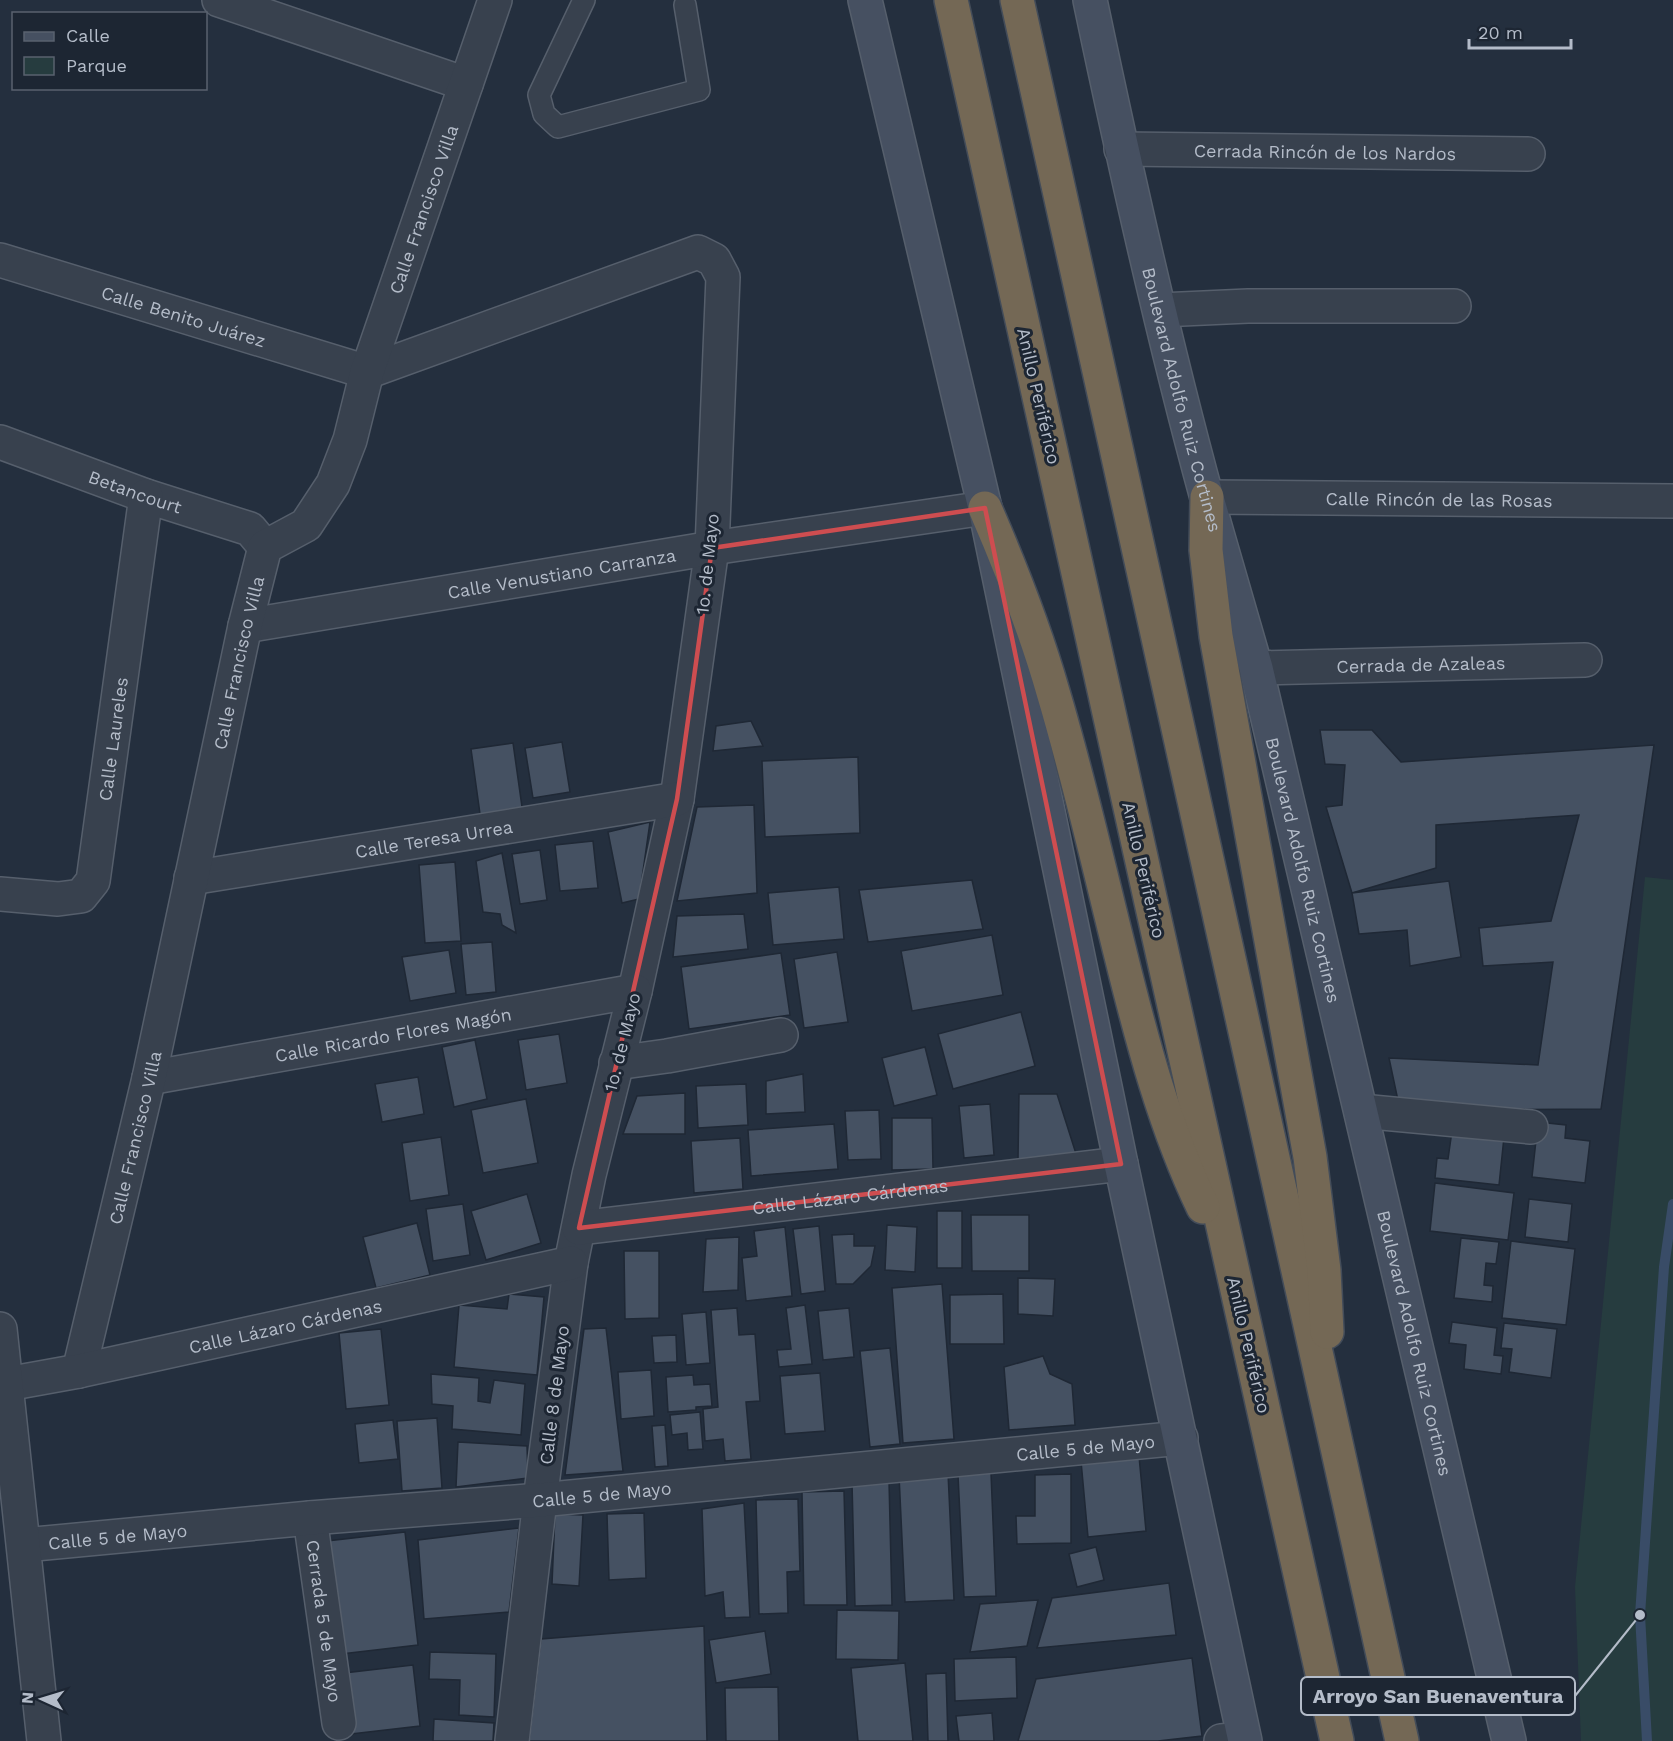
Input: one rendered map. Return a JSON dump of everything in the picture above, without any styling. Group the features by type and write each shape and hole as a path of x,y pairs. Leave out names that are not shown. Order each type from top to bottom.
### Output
{"highway":[{"name":"Anillo Periférico","path":"951,0 1337,1741"},
{"path":"1017,0 1402,1741"},
{"path":"1207,497 1206,550 1216,636 1310,1157 1318,1214 1328,1338 1328,1406"},
{"path":"985,508 1011,568 1053,691 1150,1066 1171,1129 1200,1201 1233,1270"}],"main road":[{"path":"865,0 985,508 1121,1164 1181,1438 1237,1740"},
{"name":"Boulevard Adolfo Ruiz Cortines","path":"1089,0 1121,148 1160,310 1207,497 1256,668 1509,1741"}],"street":[{"path":"219,0 466,84"},
{"name":"Calle Francisco Villa","path":"79,1371 149,1078 245,626 265,547 306,525 333,484 350,440 367,372 495,0"},
{"name":"Cerrada Rincón de los Nardos","path":"1121,148 1528,154"},
{"name":"1o. de Mayo","path":"367,372 698,252 714,260 723,277 712,548 677,799 635,991 589,1175 579,1228"},
{"name":"Calle Benito Juárez","path":"0,260 367,372"},
{"path":"1160,310 1248,306 1454,306"},
{"name":"Betancourt","path":"0,442 146,496 250,529 265,547"},
{"name":"Calle Laureles","path":"0,894 58,899 81,896 93,881 146,496"},
{"name":"Calle Rincón de las Rosas","path":"1207,497 1673,501"},
{"name":"Calle Venustiano Carranza","path":"245,626 712,548 985,508"},
{"name":"Cerrada de Azaleas","path":"1256,668 1585,660"},
{"name":"Calle Teresa Urrea","path":"191,878 677,799"},
{"name":"Calle Ricardo Flores Magón","path":"149,1078 635,991"},
{"path":"616,1063 782,1035"},
{"path":"1361,1111 1531,1127"},
{"name":"Calle Lázaro Cárdenas","path":"579,1228 1121,1164"},
{"name":"Calle 8 de Mayo","path":"512,1741 540,1500 571,1263 579,1228"},
{"name":"Calle Lázaro Cárdenas","path":"3,1382 79,1371 571,1263"},
{"path":"0,1329 3,1382 24,1545 44,1741"},
{"name":"Calle 5 de Mayo","path":"24,1545 310,1518 540,1500 1181,1438"},
{"name":"Cerrada 5 de Mayo","path":"310,1518 339,1723"}],"lane":[{"path":"584,0 539,95 544,114 558,127 699,90 689,2"}],"highlighted area":[{"path":"985,508 1121,1164 579,1228 677,799 712,548"}],"green space":[{"path":"1645,877 1673,880 1673,1741 1581,1741 1575,1587"}],"building":[{"path":"751,721 763,746 713,751 716,726"},
{"path":"1320,730 1372,730 1401,762 1654,745 1601,1109 1400,1110 1389,1058 1538,1065 1553,962 1483,966 1479,928 1551,921 1579,815 1436,825 1436,868 1352,893 1326,807 1342,805 1345,765 1325,764"},
{"path":"562,742 570,792 533,798 525,748"},
{"path":"513,743 523,814 481,821 471,749"},
{"path":"858,757 860,833 765,837 762,761"},
{"path":"754,805 757,893 677,901 697,807"},
{"path":"650,822 639,899 622,903 608,832"},
{"path":"593,841 598,888 560,891 555,845"},
{"path":"540,850 547,900 520,904 512,854"},
{"path":"502,853 516,933 502,925 500,914 483,912 476,861"},
{"path":"455,862 461,941 425,943 419,865"},
{"path":"972,880 983,929 868,942 859,890"},
{"path":"1449,881 1461,957 1410,966 1407,930 1359,934 1352,893"},
{"path":"839,887 844,939 773,945 768,893"},
{"path":"744,914 748,949 673,957 677,916"},
{"path":"992,935 1003,995 912,1011 901,951"},
{"path":"492,942 496,992 466,995 461,944"},
{"path":"449,950 456,993 410,1001 402,957"},
{"path":"837,952 848,1022 804,1028 794,959"},
{"path":"781,953 790,1015 689,1029 681,967"},
{"path":"1021,1012 1035,1066 953,1089 938,1034"},
{"path":"559,1034 567,1083 526,1090 518,1040"},
{"path":"475,1040 487,1099 454,1107 442,1047"},
{"path":"925,1047 937,1095 894,1106 882,1058"},
{"path":"803,1074 805,1112 766,1114 766,1081"},
{"path":"418,1077 424,1114 382,1122 375,1084"},
{"path":"746,1084 748,1125 698,1128 696,1086"},
{"path":"685,1093 685,1134 623,1134 637,1096"},
{"path":"1019,1094 1057,1094 1078,1160 1018,1160"},
{"path":"526,1099 538,1163 483,1173 471,1110"},
{"path":"990,1104 994,1155 964,1158 959,1106"},
{"path":"879,1110 881,1159 848,1160 845,1111"},
{"path":"892,1118 932,1118 933,1169 892,1170"},
{"path":"1538,1122 1566,1125 1565,1138 1590,1141 1585,1183 1532,1177"},
{"path":"834,1124 838,1169 751,1176 748,1130"},
{"path":"1452,1131 1504,1137 1499,1185 1435,1178 1437,1158 1448,1159"},
{"path":"441,1137 449,1195 410,1201 402,1143"},
{"path":"740,1138 743,1189 694,1193 691,1141"},
{"path":"1435,1183 1514,1193 1508,1240 1430,1231"},
{"path":"527,1194 541,1243 486,1260 471,1211"},
{"path":"1529,1199 1572,1204 1568,1242 1525,1237"},
{"path":"463,1204 470,1255 433,1261 426,1209"},
{"path":"937,1211 962,1211 962,1268 937,1268"},
{"path":"971,1215 1029,1215 1029,1271 972,1271"},
{"path":"417,1223 430,1275 376,1288 363,1237"},
{"path":"887,1225 917,1227 915,1272 885,1270"},
{"path":"819,1226 825,1291 801,1294 793,1229"},
{"path":"785,1227 792,1296 746,1301 742,1258 757,1256 754,1231"},
{"path":"854,1234 854,1246 875,1246 871,1266 853,1284 836,1284 832,1235"},
{"path":"739,1237 738,1290 703,1292 706,1239"},
{"path":"1461,1238 1499,1242 1496,1264 1486,1263 1484,1285 1493,1286 1492,1302 1454,1298"},
{"path":"1511,1241 1575,1249 1566,1325 1502,1318"},
{"path":"624,1251 659,1251 659,1318 625,1319"},
{"path":"1018,1278 1055,1279 1053,1316 1018,1314"},
{"path":"942,1284 954,1439 903,1443 892,1288"},
{"path":"509,1294 544,1297 537,1375 454,1367 459,1305 507,1309"},
{"path":"1003,1294 1004,1344 950,1344 950,1295"},
{"path":"805,1305 812,1364 779,1367 777,1350 791,1349 786,1308"},
{"path":"737,1308 739,1335 755,1334 760,1401 746,1402 751,1459 725,1461 723,1439 705,1441 703,1409 718,1407 711,1310"},
{"path":"849,1308 854,1357 823,1360 818,1311"},
{"path":"706,1312 710,1363 686,1365 682,1314"},
{"path":"1452,1322 1497,1328 1494,1355 1503,1356 1501,1374 1464,1369 1466,1345 1449,1343"},
{"path":"1504,1323 1557,1329 1551,1378 1509,1372 1512,1349 1501,1348"},
{"path":"606,1328 623,1471 565,1475 584,1329"},
{"path":"381,1329 389,1405 346,1409 339,1333"},
{"path":"676,1335 677,1362 654,1363 652,1336"},
{"path":"890,1348 900,1444 870,1447 860,1351"},
{"path":"1043,1356 1050,1374 1072,1384 1075,1425 1009,1430 1004,1367"},
{"path":"651,1370 654,1416 621,1419 618,1372"},
{"path":"820,1373 825,1431 785,1434 780,1376"},
{"path":"431,1374 479,1378 478,1401 490,1403 494,1380 525,1384 521,1435 452,1429 453,1406 432,1404"},
{"path":"693,1375 694,1385 710,1384 712,1406 696,1407 696,1410 668,1412 666,1377"},
{"path":"700,1412 703,1449 688,1450 687,1433 672,1435 670,1415"},
{"path":"437,1418 442,1488 402,1491 397,1421"},
{"path":"393,1420 398,1459 359,1463 355,1424"},
{"path":"665,1425 668,1466 655,1467 652,1426"},
{"path":"458,1442 527,1446 528,1478 456,1487"},
{"path":"1139,1456 1146,1531 1088,1537 1081,1461"},
{"path":"948,1473 954,1600 905,1602 899,1475"},
{"path":"991,1473 996,1596 964,1597 958,1475"},
{"path":"1071,1474 1071,1543 1017,1544 1016,1516 1035,1516 1035,1475"},
{"path":"889,1481 892,1605 855,1606 852,1482"},
{"path":"844,1491 847,1605 804,1605 802,1492"},
{"path":"798,1499 800,1571 787,1572 788,1613 759,1614 756,1500"},
{"path":"744,1503 750,1617 725,1618 723,1592 705,1596 702,1509"},
{"path":"644,1513 646,1578 609,1580 607,1514"},
{"path":"555,1514 583,1515 579,1586 552,1584"},
{"path":"519,1528 509,1612 424,1619 418,1540"},
{"path":"405,1532 418,1645 341,1654 327,1541"},
{"path":"1096,1547 1104,1580 1077,1587 1069,1554"},
{"path":"1169,1583 1176,1635 1037,1648 1052,1598"},
{"path":"1038,1600 1027,1646 970,1652 980,1604"},
{"path":"837,1610 899,1611 898,1660 836,1659"},
{"path":"704,1626 707,1741 529,1741 541,1639"},
{"path":"765,1631 771,1674 716,1683 709,1640"},
{"path":"430,1652 496,1654 494,1717 459,1715 460,1680 429,1679"},
{"path":"1016,1657 1017,1698 955,1701 954,1659"},
{"path":"1192,1658 1202,1736 1158,1741 1018,1741 1036,1679"},
{"path":"905,1663 913,1741 858,1741 851,1668"},
{"path":"413,1665 420,1726 351,1734 344,1673"},
{"path":"946,1673 948,1741 928,1741 926,1674"},
{"path":"778,1687 779,1741 726,1741 725,1688"},
{"path":"992,1713 994,1741 959,1741 956,1716"},
{"path":"434,1719 494,1723 493,1741 433,1741"}],"waterway":[{"path":"1647,1741 1640,1615 1664,1267 1673,1204"}],"place":[{"name":"Arroyo San Buenaventura","path":"1640,1615"}]}
